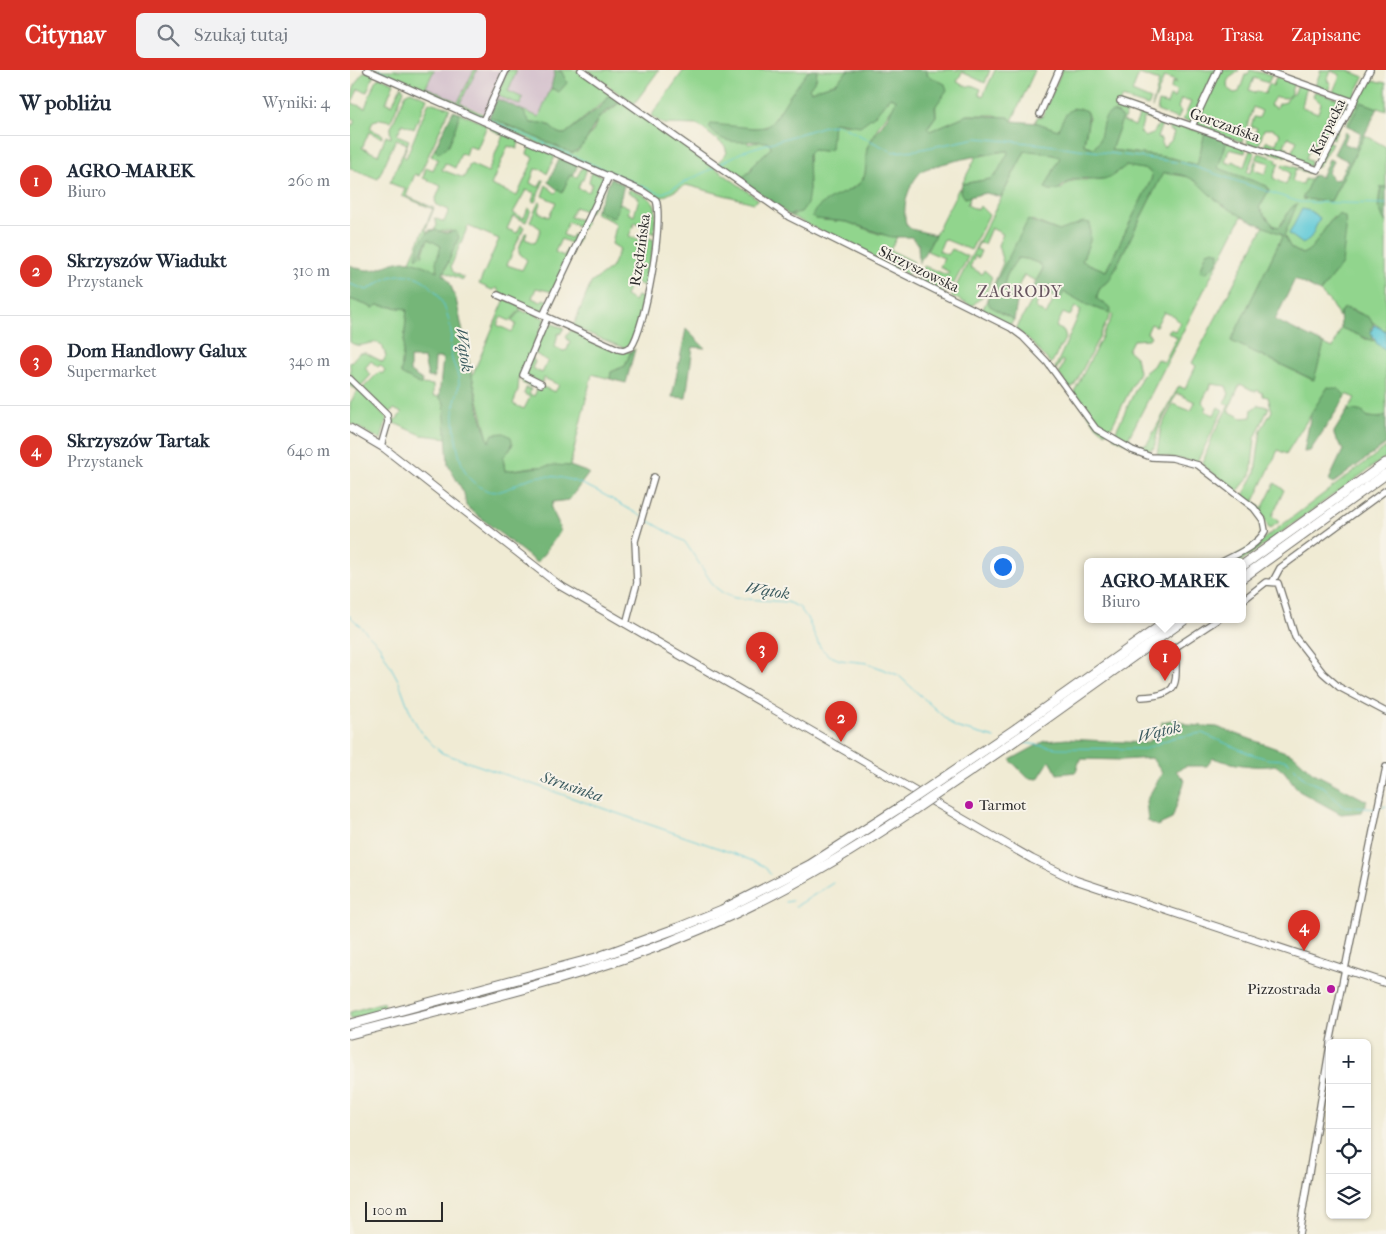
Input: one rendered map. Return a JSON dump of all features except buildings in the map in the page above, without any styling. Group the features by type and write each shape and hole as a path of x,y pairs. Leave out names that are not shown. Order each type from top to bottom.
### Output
{"main road":[{"path":"1246,563 1386,463"},
{"path":"1246,575 1386,474"},
{"path":"350,1024 596,958 722,910 810,865 899,808 1017,728 1164,623"},
{"path":"350,1034 544,982 634,955 676,939 769,898 870,839 909,813 1026,733 1180,623"}],"street":[{"name":"Rzędzińska","path":"367,70 609,176 644,192 656,200 658,206 658,227 647,296 633,345 627,349 618,349 498,295"},
{"path":"483,121 506,70"},
{"name":"Skrzyszowska","path":"581,70 801,224 1010,328 1024,337 1047,362 1096,429 1132,450 1152,457 1172,458 1198,465 1254,508 1263,520 1266,531 1257,542 1229,558"},
{"path":"1040,114 1059,70"},
{"path":"1192,126 1218,70"},
{"path":"1264,70 1354,102"},
{"name":"Karpacka","path":"1320,169 1370,70"},
{"name":"Gorczańska","path":"1120,101 1312,170 1320,169"},
{"path":"541,384 522,375 545,317 609,176"},
{"path":"350,379 387,415 388,422 381,446"},
{"path":"350,428 381,446 547,577 1048,868 1076,880 1386,983"},
{"path":"626,624 637,583 634,555 638,526 654,477"},
{"path":"1246,598 1263,584 1273,581 1280,568 1386,490"},
{"path":"1273,581 1280,586 1295,637 1323,673 1339,687 1386,712"},
{"path":"1142,697 1163,696 1172,689 1175,682 1176,647 1211,623"},
{"path":"1331,1039 1386,768"},
{"path":"1299,1234 1326,1069"}],"shaded area":[{"path":"434,70 579,70 558,147 426,87"}],"green space":[{"path":"371,70 434,70 426,87 458,102 474,70 477,70 460,103 484,115 481,117"},
{"path":"508,70 517,70 508,91 523,98 520,105 501,97 498,92"},
{"path":"555,70 562,72 567,83 559,92 551,88"},
{"path":"559,70 579,70 613,94 565,134 556,132 549,125 531,123 522,110 539,117 551,88 553,90 562,72"},
{"path":"586,70 659,70 634,104"},
{"path":"684,70 809,70 771,124 762,128 745,128 748,144 764,141 770,143 771,148 754,164 742,182 717,163 727,153 725,146 698,125 663,124 651,116"},
{"path":"809,70 817,70 816,79 809,88 811,91 836,83 848,70 927,70 927,75 945,84 947,90 935,107 936,116 927,128 930,131 967,115 1009,117 1012,121 1038,123 1058,130 1068,112 1080,109 1086,111 1088,123 1084,145 1094,148 1098,144 1105,118 1113,112 1119,114 1122,119 1111,150 1172,158 1197,165 1205,133 1227,141 1218,168 1267,186 1269,190 1259,208 1274,226 1279,227 1291,208 1297,204 1284,236 1291,248 1302,254 1308,251 1334,218 1340,214 1345,217 1346,230 1342,264 1320,292 1295,279 1275,320 1324,344 1314,380 1231,341 1282,237 1281,234 1229,209 1197,182 1184,176 1163,173 1109,281 1099,291 1097,299 1111,308 1110,313 1089,306 1064,292 1060,299 1033,287 1043,269 1040,264 1027,259 1018,258 1005,281 1007,292 1017,302 1014,320 990,306 987,299 1028,220 1059,231 1083,222 1090,223 1090,241 1082,261 1106,271 1151,180 1152,175 1148,170 1126,166 1106,178 1075,179 1057,189 1050,190 1045,188 1060,157 1042,152 1025,151 1001,197 986,193 964,198 960,192 962,184 990,179 996,175 1009,151 964,159 922,171 913,182 907,196 905,210 906,224 911,229 935,235 919,263 918,243 911,237 891,237 847,222 816,219 812,216 821,205 854,187 863,179 866,170 868,146 891,111 896,99 890,97 874,116 860,126 833,123 831,149 825,151 812,150 808,154 809,190 807,204 801,212 789,215 740,179 751,171 754,164 771,148 770,143 738,142 722,139 709,127 711,124 754,128 767,127 776,118"},
{"path":"817,70 848,70 836,83 811,91 809,88 816,79"},
{"path":"927,70 990,70 985,83 962,72 957,82 968,87 971,85 981,89 979,94 983,96 995,70 1035,70 1012,121 995,115 967,115 930,131 927,129 936,116 935,80 927,75"},
{"path":"1062,70 1151,70 1157,73 1159,70 1216,70 1191,121 1183,120 1191,102 1181,99 1178,108 1181,111 1178,119 1157,111 1159,102 1167,104 1170,96 1174,98 1177,91 1171,89 1172,82 1176,83 1176,81 1164,77 1152,108 1159,81 1139,74 1132,92 1151,100 1148,106 1122,98 1119,103 1130,107 1123,121 1135,126 1139,116 1132,113 1134,108 1154,116 1152,120 1144,118 1140,132 1145,137 1153,134 1161,120 1163,121 1157,138 1161,139 1162,146 1164,147 1171,141 1174,132 1169,130 1170,123 1205,133 1197,165 1172,158 1111,150 1122,119 1094,148 1084,145 1089,117 1086,111 1073,108 1058,130 1035,123 1038,116 1042,117"},
{"path":"1219,70 1239,70 1227,82 1228,89 1234,93 1239,92 1245,75 1248,75 1250,70 1272,75 1268,83 1254,78 1249,90 1256,93 1257,91 1265,94 1269,84 1273,86 1276,77 1294,83 1290,95 1286,98 1275,97 1270,105 1276,108 1278,104 1286,102 1289,96 1295,92 1298,85 1306,88 1302,107 1318,113 1321,103 1313,96 1315,91 1344,101 1348,107 1346,113 1341,109 1331,106 1325,123 1335,125 1338,117 1343,119 1333,139 1318,133 1314,146 1323,149 1327,141 1332,143 1318,167 1313,167 1319,154 1309,150 1306,159 1311,161 1310,167 1289,157 1297,141 1288,137 1284,146 1288,148 1285,157 1263,150 1266,141 1276,144 1280,134 1273,129 1264,129 1258,148 1247,144 1249,135 1254,137 1257,128 1251,126 1254,117 1259,118 1262,111 1253,107 1242,142 1197,126 1196,122"},
{"path":"1321,70 1348,70 1364,77 1354,96 1348,97 1333,92 1340,75 1331,71 1327,81 1331,83 1328,91 1315,86"},
{"path":"366,71 374,74 367,92 358,89 352,103 365,108 375,81 380,77 394,83 386,103 392,105 401,86 404,90 391,121 380,119 373,121 370,129 383,135 382,138 369,132 362,148 378,155 386,136 391,138 390,130 406,93 411,91 427,98 414,129 402,124 397,135 409,140 403,156 406,158 429,102 450,108 419,176 415,174 406,196 434,208 425,231 435,229 437,225 434,218 444,222 449,210 437,205 435,201 441,186 423,178 426,167 433,170 438,159 431,156 435,148 436,151 449,145 460,113 485,124 486,128 477,149 468,146 465,155 461,153 455,168 445,163 442,170 464,178 470,164 488,172 503,135 490,129 492,127 520,139 517,149 508,146 491,185 517,196 534,158 527,154 530,145 527,144 531,143 555,157 547,174 543,170 535,169 530,183 539,187 542,180 544,180 535,202 532,201 535,193 526,190 513,213 524,218 528,208 531,210 526,222 513,216 507,229 517,233 521,225 524,227 507,265 522,270 527,260 519,253 519,248 525,233 527,233 525,239 535,243 541,229 530,221 539,202 541,203 538,212 549,217 556,202 542,196 546,185 555,193 558,190 562,192 570,175 577,177 583,166 587,168 578,188 589,192 592,184 589,182 591,172 603,176 604,185 590,213 575,207 570,217 586,221 583,229 568,222 563,235 571,238 573,234 579,237 575,245 561,239 555,252 564,256 567,249 572,251 553,292 536,288 532,298 541,302 543,299 549,301 545,309 537,311 500,294 497,288 492,290 479,284 499,239 468,226 451,266 453,272 464,278 463,280 444,272 459,237 452,231 428,231 422,256 428,239 441,246 437,271 410,261 433,209 402,196 405,189 390,183 407,144 396,139 378,179 350,168 350,124 353,125 355,120 350,118 351,99 358,80"},
{"path":"1368,79 1386,83 1386,111 1361,102 1348,126 1346,125"},
{"path":"613,94 620,101 600,116 581,147 572,153 489,117 497,99 522,110 531,123 546,124 558,133 565,134 601,106 609,95"},
{"path":"890,97 896,99 894,106 879,125 867,148 865,175 860,183 843,194 823,220 847,222 879,234 897,237 890,250 914,262 908,275 789,215 795,215 809,190 808,154 811,150 825,151 833,123 846,125 874,116"},
{"path":"619,98 758,200 754,203 686,185 659,199 488,121 489,117 558,147 577,152 593,131 598,119 617,105"},
{"path":"1361,102 1378,108 1331,201 1302,199 1313,175 1321,177 1329,159 1333,161 1328,172 1332,180 1339,179 1348,161 1334,154 1345,132 1348,134 1343,143 1355,148 1361,133 1348,126"},
{"path":"453,111 460,113 453,136 447,146 438,153 435,148"},
{"path":"1365,135 1386,147 1386,187 1381,187 1379,201 1380,210 1386,223 1386,331 1362,314 1352,310 1345,308 1340,312 1339,317 1330,302 1320,292 1342,264 1333,217 1310,251 1302,254 1291,248 1284,236 1294,205 1279,227 1274,226 1259,208 1269,190 1267,186 1218,168 1227,141 1246,148 1245,153 1229,149 1225,162 1232,164 1233,161 1244,167 1250,150 1255,152 1247,172 1250,173 1255,161 1257,161 1254,170 1265,174 1270,163 1256,159 1259,153 1277,159 1276,162 1279,163 1273,178 1286,185 1290,173 1282,167 1283,164 1308,171 1308,173 1296,169 1292,181 1302,185 1305,179 1309,180 1313,175 1303,199 1331,201"},
{"path":"1009,151 1009,154 996,175 990,179 962,184 976,157"},
{"path":"1025,151 1042,152 1061,157 1045,188 1062,189 1067,184 1076,180 1102,179 1126,165 1148,170 1152,175 1106,271 1081,261 1090,241 1070,228 1059,231 1032,220 988,297 1003,263 998,245 1003,234 991,228 984,244 979,243 976,249 981,251 978,258 975,256 970,267 982,274 984,270 992,277 986,293 972,306 951,296"},
{"path":"561,156 578,164 573,176 570,175 562,193 548,182"},
{"path":"1163,173 1191,177 1221,204 1242,216 1129,437 1134,443 1139,445 1147,444 1179,386 1185,389 1196,366 1192,363 1264,226 1281,234 1282,237 1231,341 1313,380 1324,344 1333,348 1341,328 1359,334 1365,339 1374,340 1386,350 1386,415 1376,418 1347,411 1355,398 1347,394 1345,398 1344,394 1328,387 1286,454 1278,450 1254,501 1262,509 1275,483 1284,490 1272,516 1279,522 1269,529 1264,518 1243,496 1255,473 1261,430 1272,411 1268,397 1263,396 1263,393 1257,390 1256,392 1240,384 1228,411 1242,418 1251,417 1252,409 1259,405 1269,407 1255,438 1251,475 1237,492 1202,465 1213,435 1229,405 1224,402 1229,394 1226,386 1211,384 1202,402 1207,407 1205,411 1214,415 1218,407 1223,410 1197,462 1157,455 1161,427 1173,404 1191,411 1195,402 1177,393 1159,426 1154,448 1145,452 1113,437 1143,374 1153,366 1157,359 1164,362 1177,337 1168,332 1170,329 1175,331 1180,322 1175,319 1176,317 1164,312 1156,326 1151,324 1147,333 1151,336 1149,339 1133,340 1128,350 1136,357 1139,372 1112,426 1105,433 1095,424 1073,394 1113,315 1111,314 1074,386 1069,388 1059,374 1064,362 1062,360 1056,370 1055,368 1081,310 1075,307 1070,316 1063,313 1056,327 1064,331 1066,337 1051,364 1016,329 1034,297 1040,298 1035,307 1046,315 1055,297 1060,299 1064,291 1089,306 1111,308 1096,299 1098,293 1102,286 1109,281"},
{"path":"611,178 624,185 617,212 613,218 596,210"},
{"path":"1381,187 1386,187 1386,223 1378,207"},
{"path":"959,188 964,198 971,196 967,205 978,210 980,206 989,215 971,250 944,239 939,251 948,255 952,249 968,257 950,291 946,293 917,279 924,266 947,275 949,272 940,267 944,258 927,251"},
{"path":"629,189 651,200 656,209 656,215 654,234 635,222 629,236 640,240 645,236 654,240 647,287 632,281 625,296 634,301 637,296 643,298 640,308 642,311 631,344 624,348 573,327 591,283 611,268 620,249 612,244 616,226 614,222 595,213 596,210 613,218 620,203 630,208 628,213 634,216 639,198 628,192"},
{"path":"435,230 446,233 456,231 459,237 443,274 449,281 456,299 480,414 489,442 493,434 504,433 511,437 511,448 503,457 505,471 555,465 570,466 589,473 569,500 553,502 551,508 558,522 560,532 537,563 466,506 464,493 448,465 444,403 439,397 443,358 435,358 434,378 428,377 424,358 410,358 410,372 422,380 421,385 401,374 407,309 377,305 374,308 350,299 350,265 372,270 407,261 416,262 437,271 436,262 441,246 428,239 418,258 416,257 424,237"},
{"path":"1214,250 1219,252 1215,264 1205,273 1200,271 1207,252"},
{"path":"1017,258 1027,259 1040,264 1043,268 1036,281 1024,275 1012,299 1007,295 1004,284"},
{"path":"350,299 374,308 377,305 407,309 401,374 421,384 433,385 433,396 439,397 444,403 448,438 422,435 389,421 392,418 396,420 402,413 394,409 389,414 363,388 379,372 382,374 385,370 380,365 378,367 371,361 365,368 371,375 360,387 355,381 351,373 350,363 359,353 366,353 383,362 386,356 382,345 378,343 357,345 350,342"},
{"path":"505,299 520,306 520,310 510,321 501,317 497,325 512,332 516,324 511,321 521,310 527,313 528,310 545,319 519,377 518,391 513,404 524,409 530,397 524,394 526,388 531,389 529,394 534,396 539,386 534,383 555,392 559,385 544,378 542,383 524,375 532,357 535,362 532,368 542,373 548,361 534,353 547,322 564,328 560,334 558,333 555,347 563,351 567,350 570,342 566,337 571,330 623,352 631,351 625,366 611,372 610,379 592,374 570,466 532,467 505,471 503,457 510,450 513,443 489,443 472,376"},
{"path":"987,299 1001,313 1014,320 1010,325 982,311"},
{"path":"1345,308 1369,317 1374,325 1371,327 1373,341 1341,328 1340,312"},
{"path":"686,329 705,348 693,347 686,398 672,397"},
{"path":"635,349 626,383 610,379 611,372 625,366 631,351"},
{"path":"523,379 533,383 531,387 522,383"},
{"path":"350,380 387,418 381,440 350,423 350,403 358,390 350,386"},
{"path":"1328,387 1339,389 1345,398 1310,451 1304,452 1311,413"},
{"path":"1347,411 1363,412 1368,417 1381,418 1386,415 1386,444 1332,484 1329,480 1343,450 1334,432"},
{"path":"1386,447 1386,457 1246,558 1233,558 1262,540"},
{"path":"1176,719 1188,725 1217,727 1294,755 1312,772 1367,801 1362,812 1341,814 1299,791 1284,771 1275,765 1244,765 1213,758 1207,766 1186,766 1176,771 1185,780 1172,819 1157,826 1148,821 1146,801 1162,773 1152,758 1122,760 1080,759 1076,772 1057,774 1050,760 1038,779 1028,778 1010,760 1045,741 1067,739 1145,743 1160,735 1162,722"},
{"path":"383,1002 385,1010 350,1019 350,1012"}],"water":[{"path":"1302,209 1310,211 1320,218 1311,237 1303,244 1289,234"},
{"path":"1374,325 1386,331 1386,350 1377,344 1371,332"}],"waterway":[{"path":"379,70 480,116"},
{"path":"488,119 661,194 715,167"},
{"path":"718,165 744,151 825,126 839,125 893,152 917,150 977,138 1040,144 1183,163 1299,202 1386,204"},
{"name":"Wątok","path":"350,284 367,290 390,277 414,276 432,288 439,298 449,320 451,334 450,351 459,379 454,409 457,447 467,475 482,489 492,492 500,491 533,477 557,477 582,484 641,516"},
{"name":"Wątok","path":"644,518 685,542 714,586 724,594 735,598 787,602 799,607 807,618 820,647 828,655 840,660 867,663 898,675 955,727 995,738"},
{"name":"Strusinka","path":"350,616 379,645 398,680"},
{"name":"Strusinka","path":"399,682 414,721 425,737 442,753 741,856 764,866 770,874"},
{"name":"Wątok","path":"1019,742 1057,748 1145,749 1172,738 1202,733 1248,753 1268,759 1286,760 1307,781 1324,787 1342,806 1376,809"},
{"name":"Wątok","path":"1380,808 1386,806"},
{"name":"Strusinka","path":"795,907 833,883"},
{"name":"Strusinka","path":"786,902 792,901"}],"place":[{"name":"Dom Handlowy Galux","path":"762,673"},
{"name":"AGRO-MAREK","path":"1165,681"},
{"name":"Skrzyszów Wiadukt","path":"841,742"},
{"name":"Tarmot","path":"969,805"},
{"name":"Skrzyszów Tartak","path":"1304,951"},
{"name":"Pizzostrada","path":"1331,989"}],"district":[{"name":"ZAGRODY","path":"1020,291"}]}
